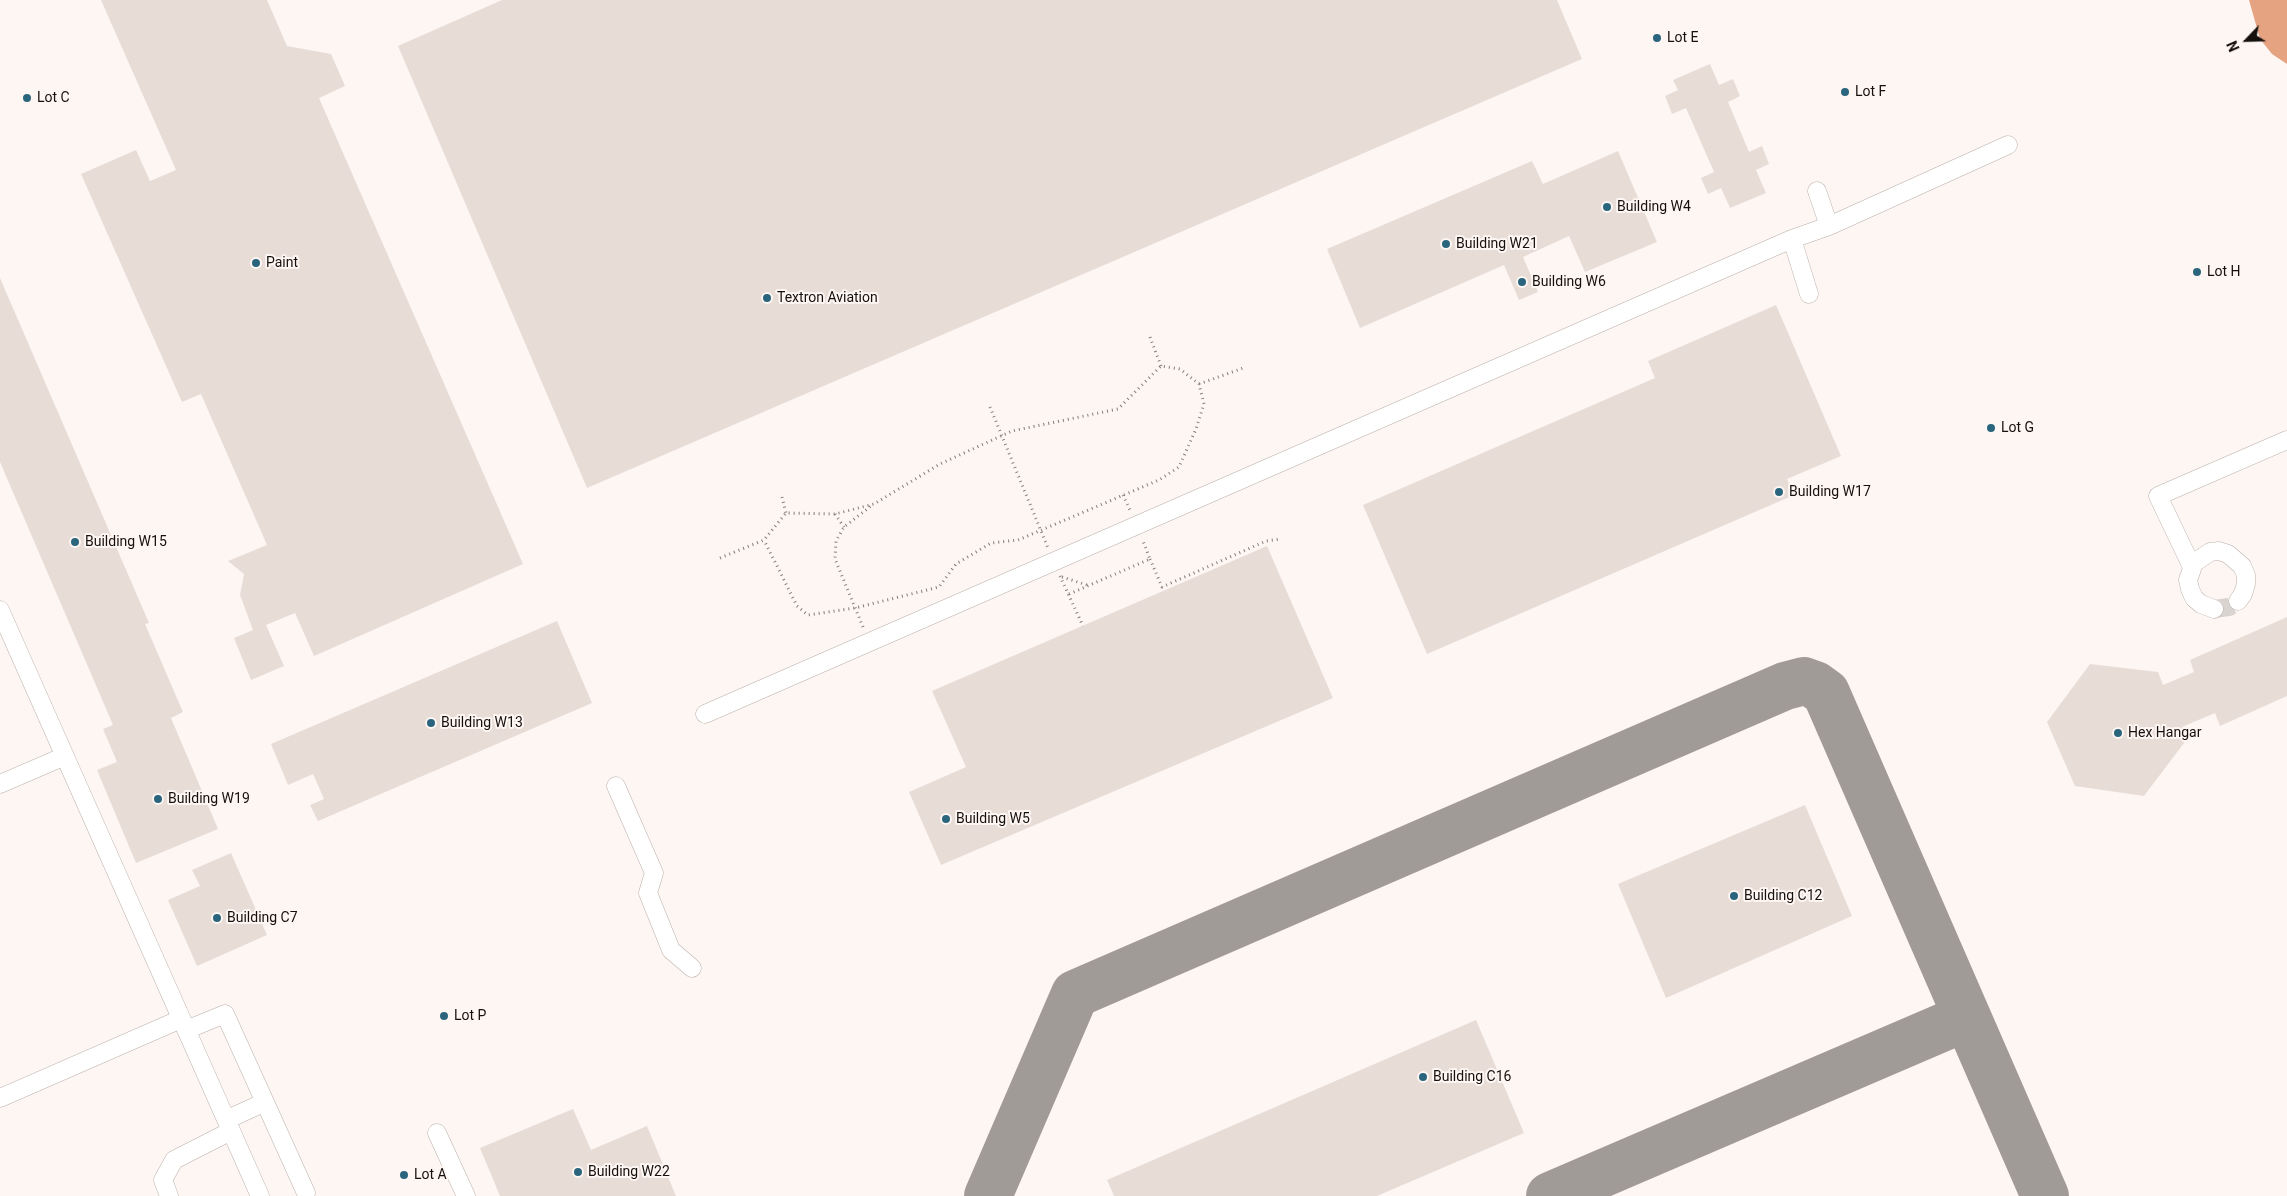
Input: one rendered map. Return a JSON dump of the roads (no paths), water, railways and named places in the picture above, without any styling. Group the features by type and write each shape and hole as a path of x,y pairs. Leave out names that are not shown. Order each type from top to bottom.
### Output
{"lane":[{"path":"705,714 1057,569 1137,525 1792,239 1830,226 2008,145"},
{"path":"1818,191 1830,226"},
{"path":"1792,239 1809,294"},
{"path":"2192,567 2158,496 2287,440"},
{"path":"2214,609 2201,604 2194,598 2188,580 2192,567 2201,556 2210,552 2219,551 2236,558 2246,575 2246,584 2238,601"},
{"path":"0,610 260,1196"},
{"path":"0,784 65,756"},
{"path":"616,786 654,873 648,893 671,950 692,968"},
{"path":"0,1098 184,1025 225,1014 306,1193"},
{"path":"168,1196 163,1180 174,1160 265,1102"},
{"path":"438,1133 466,1196"}],"tunnel":[{"path":"2214,609 2229,607 2238,601"}],"place":[{"name":"Lot E","path":"1657,38"},
{"name":"Lot F","path":"1845,92"},
{"name":"Lot C","path":"27,98"},
{"name":"Building W4","path":"1607,207"},
{"name":"Building W21","path":"1446,244"},
{"name":"Paint","path":"256,263"},
{"name":"Lot H","path":"2197,272"},
{"name":"Building W6","path":"1522,282"},
{"name":"Textron Aviation","path":"767,298"},
{"name":"Lot G","path":"1991,428"},
{"name":"Building W17","path":"1779,492"},
{"name":"Building W15","path":"75,542"},
{"name":"Building W13","path":"431,723"},
{"name":"Hex Hangar","path":"2118,733"},
{"name":"Building W19","path":"158,799"},
{"name":"Building W5","path":"946,819"},
{"name":"Building C12","path":"1734,896"},
{"name":"Building C7","path":"217,918"},
{"name":"Lot P","path":"444,1016"},
{"name":"Building C16","path":"1423,1077"},
{"name":"Building W22","path":"578,1172"},
{"name":"Lot A","path":"404,1175"}]}
